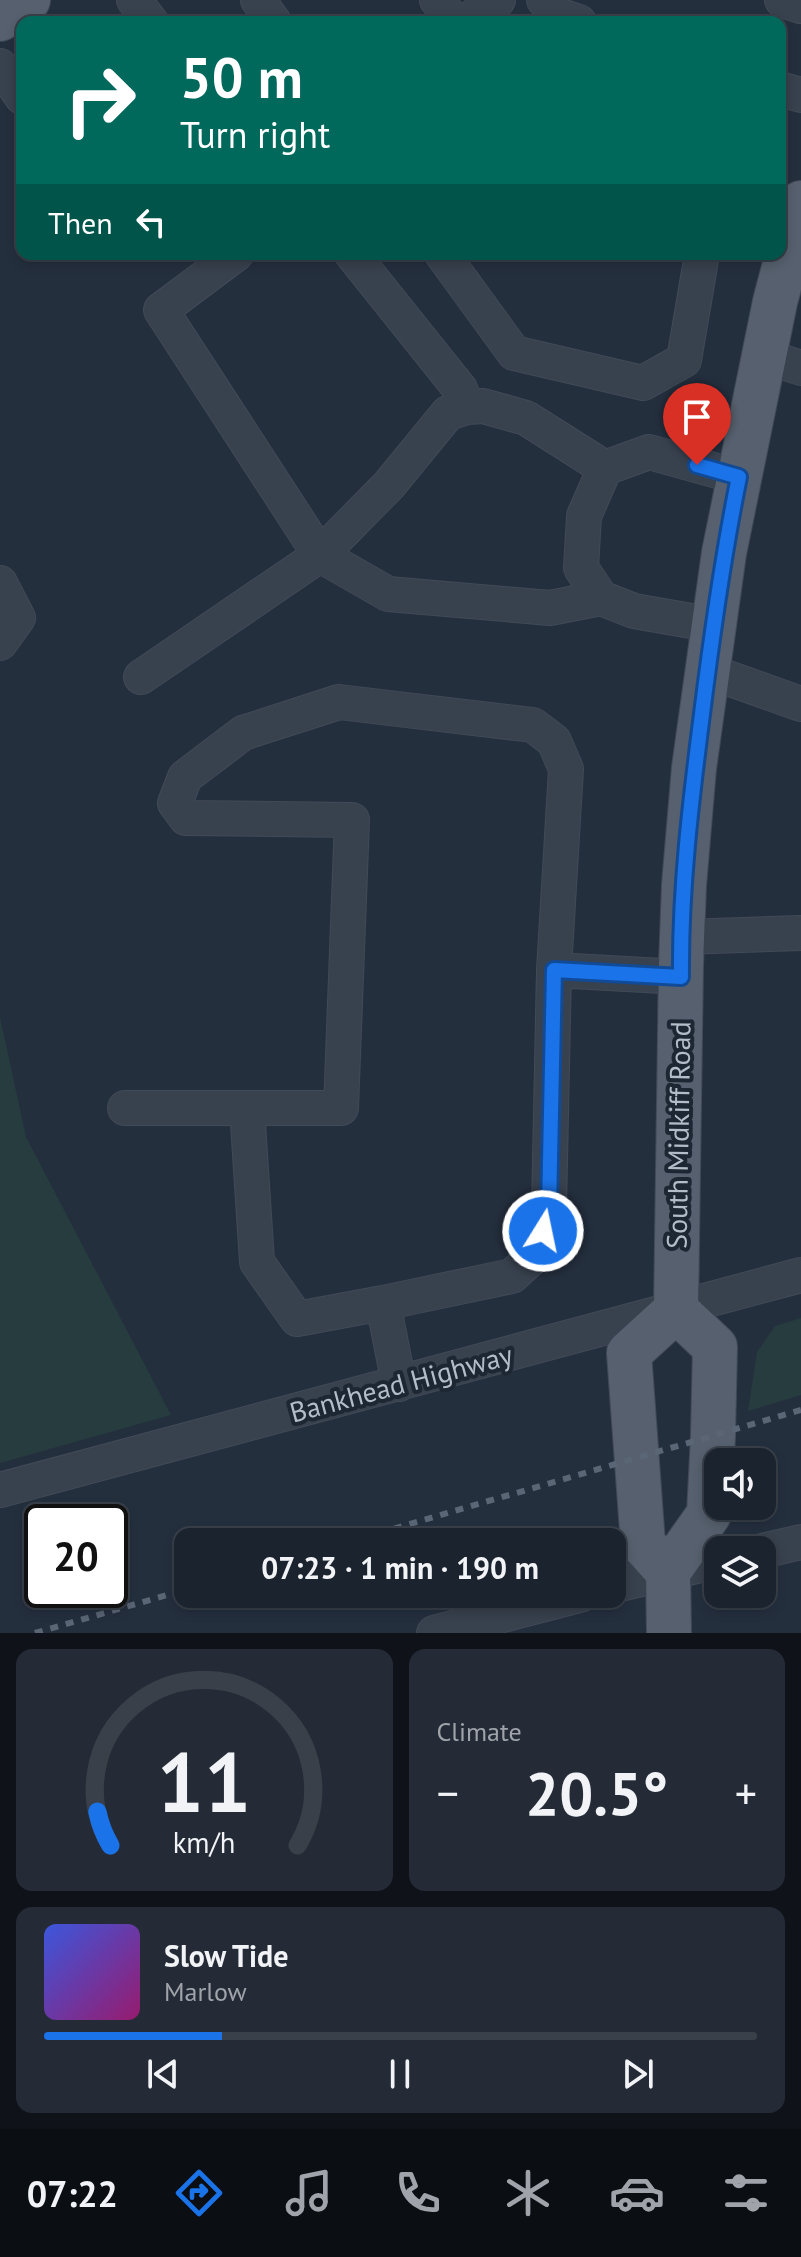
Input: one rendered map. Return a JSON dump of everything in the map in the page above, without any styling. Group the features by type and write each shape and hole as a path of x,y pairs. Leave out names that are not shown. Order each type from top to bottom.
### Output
{"main road":[{"path":"0,19 28,0"},
{"name":"South Midkiff Road","path":"786,245 801,203"},
{"name":"South Midkiff Road","path":"676,1310 684,885 694,768 724,553 739,477 782,362 783,260"},
{"path":"668,1572 643,1544 629,1353 676,1310 715,1347 709,1514 668,1572 669,1633"}],"street":[{"path":"134,0 146,16"},
{"path":"437,0 449,16"},
{"path":"474,16 498,0"},
{"path":"544,0 561,16"},
{"path":"782,0 801,6"},
{"path":"0,66 16,89"},
{"path":"228,260 161,310 320,555 388,594 550,608 601,598 634,611 714,625"},
{"path":"357,260 460,389 467,407"},
{"path":"446,260 514,353 643,383 684,360 701,260"},
{"path":"141,677 320,555 389,485 448,413 483,406 526,418 605,468"},
{"path":"601,598 581,568 584,516 605,468 649,452 739,477"},
{"path":"0,583 18,618 0,643"},
{"path":"708,671 798,692"},
{"path":"125,1108 247,1108 341,1108 352,820 186,818 175,803 185,777 243,733 339,702 533,725 554,741 566,769 554,970 549,1208 536,1254 512,1276 297,1319 257,1262 247,1108"},
{"path":"554,970 682,957 801,933"},
{"name":"Bankhead Highway","path":"0,1490 801,1275"},
{"path":"383,1303 399,1384"},
{"path":"776,1548 801,1542"},
{"path":"626,1582 704,1564"},
{"path":"434,1633 530,1608"}],"green space":[{"path":"0,1017 26,1137 171,1415 0,1463"},
{"path":"801,1318 801,1395 748,1411 757,1352 775,1326"}],"railway":[{"path":"396,1528 801,1410"},
{"path":"35,1633 174,1593"}],"route":[{"path":"543,1231 549,1208 554,970 681,977 684,885 694,768 724,553 739,477 697,465"}]}
